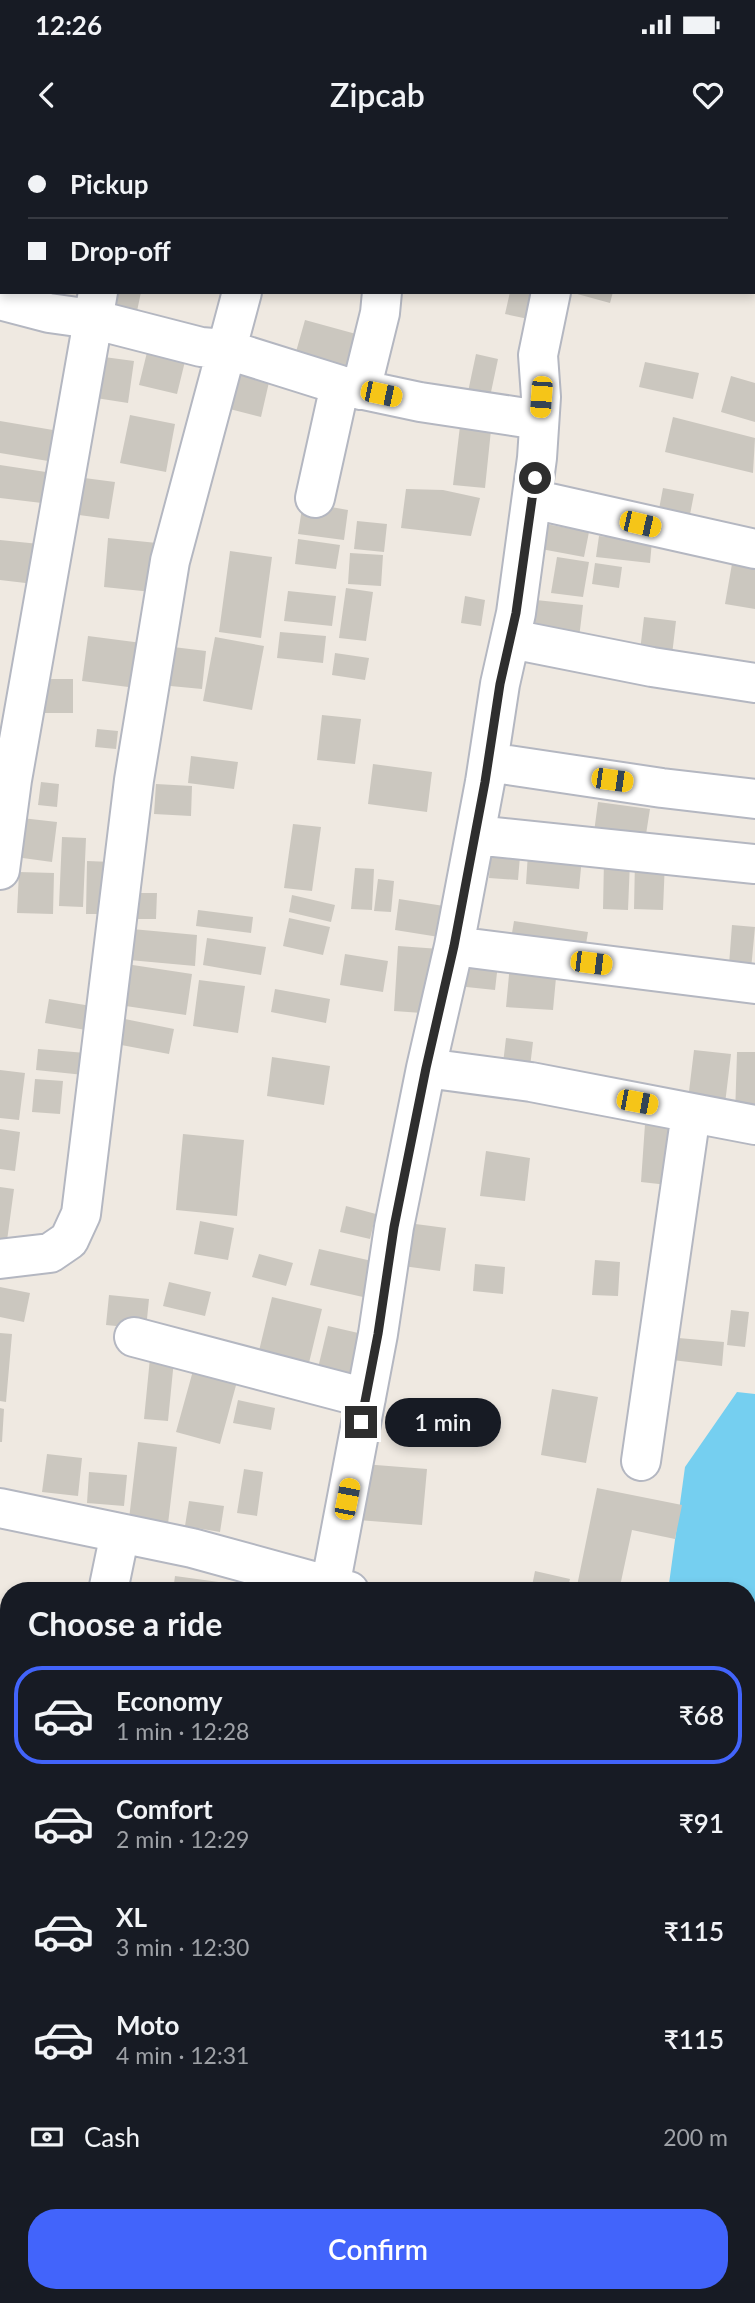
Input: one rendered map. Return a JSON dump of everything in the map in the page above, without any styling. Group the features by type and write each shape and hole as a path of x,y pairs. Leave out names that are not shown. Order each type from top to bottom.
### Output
{"street":[{"path":"0,1259 50,1253 69,1240 81,1214 134,780 170,561 241,294"},
{"path":"315,498 350,388 380,313 382,294"},
{"path":"340,1582 394,1227 454,946 500,684 511,639 532,499 541,397 538,355 551,294"},
{"path":"0,300 49,313 95,306 201,347 225,349 350,388 420,402 539,420"},
{"path":"0,870 12,780 95,306"},
{"path":"532,499 755,548"},
{"path":"511,639 652,667 755,683"},
{"path":"488,762 755,799"},
{"path":"474,835 755,864"},
{"path":"454,946 755,984"},
{"path":"426,1068 531,1082 755,1125"},
{"path":"641,1461 691,1113"},
{"path":"134,1336 366,1398"},
{"path":"0,1508 192,1548 314,1582"},
{"path":"110,1582 120,1533"}],"water":[{"path":"737,1392 755,1394 755,1582 669,1582 685,1467"}],"building":[{"path":"108,294 141,294 136,316 104,310"},
{"path":"510,294 544,294 538,321 505,314"},
{"path":"577,294 612,294 610,303"},
{"path":"305,320 356,334 343,381 292,366"},
{"path":"150,340 188,349 177,394 139,385"},
{"path":"476,354 498,359 487,411 465,406"},
{"path":"89,355 134,361 128,403 83,396"},
{"path":"229,359 272,369 261,417 218,406"},
{"path":"645,362 699,373 693,399 639,387"},
{"path":"731,376 755,383 755,422 721,412"},
{"path":"130,415 175,424 166,472 120,463"},
{"path":"673,417 755,438 753,473 665,452"},
{"path":"0,421 53,430 48,461 0,453"},
{"path":"460,426 491,430 485,488 453,485"},
{"path":"0,465 46,472 42,503 0,498"},
{"path":"69,476 115,482 109,519 64,513"},
{"path":"663,488 694,494 687,530 656,525"},
{"path":"406,489 443,490 480,498 471,536 401,528"},
{"path":"303,502 348,510 344,540 298,534"},
{"path":"357,521 387,524 384,552 354,549"},
{"path":"546,524 589,532 584,557 541,549"},
{"path":"599,536 652,541 650,563 596,557"},
{"path":"108,538 157,543 152,592 104,587"},
{"path":"298,539 340,545 336,569 295,564"},
{"path":"0,540 39,544 34,584 0,580"},
{"path":"230,551 272,557 261,638 219,632"},
{"path":"350,553 383,555 381,586 348,584"},
{"path":"557,557 589,562 583,597 551,593"},
{"path":"733,558 755,562 755,609 725,604"},
{"path":"595,563 622,567 619,588 592,584"},
{"path":"346,588 373,592 366,641 339,638"},
{"path":"288,591 336,596 332,626 284,621"},
{"path":"465,596 485,600 481,626 461,623"},
{"path":"536,600 583,605 579,638 533,633"},
{"path":"644,617 676,621 672,655 640,651"},
{"path":"280,632 326,636 323,663 277,658"},
{"path":"88,636 142,643 136,688 82,681"},
{"path":"215,637 264,646 252,710 203,701"},
{"path":"165,646 206,651 202,689 160,685"},
{"path":"335,653 369,658 365,680 332,675"},
{"path":"39,679 73,679 73,713 39,713"},
{"path":"322,715 361,719 355,764 317,760"},
{"path":"97,729 118,731 116,749 95,747"},
{"path":"191,756 238,762 234,789 188,783"},
{"path":"373,764 432,772 427,812 368,804"},
{"path":"41,782 59,784 57,807 38,805"},
{"path":"156,784 192,786 191,816 154,814"},
{"path":"598,802 650,809 644,847 593,840"},
{"path":"13,817 57,822 52,862 8,856"},
{"path":"293,824 321,827 312,891 284,888"},
{"path":"62,837 86,838 83,907 59,906"},
{"path":"492,842 521,844 518,880 489,878"},
{"path":"528,853 582,857 579,889 526,884"},
{"path":"604,860 630,861 628,910 603,909"},
{"path":"635,860 665,861 663,910 634,909"},
{"path":"87,861 112,862 111,914 86,914"},
{"path":"355,868 374,869 372,910 351,909"},
{"path":"19,872 54,873 53,914 17,913"},
{"path":"378,879 394,881 391,912 374,911"},
{"path":"136,893 157,893 156,919 136,919"},
{"path":"292,895 335,905 331,922 289,912"},
{"path":"399,899 444,906 439,937 395,930"},
{"path":"198,910 253,917 251,933 196,926"},
{"path":"289,918 330,927 323,955 283,946"},
{"path":"514,921 588,932 584,956 510,945"},
{"path":"732,925 755,927 750,980 728,978"},
{"path":"132,929 197,935 195,966 129,960"},
{"path":"207,938 266,947 261,975 203,965"},
{"path":"398,946 440,949 436,1014 394,1011"},
{"path":"345,954 388,961 383,992 340,985"},
{"path":"460,959 498,964 495,990 457,986"},
{"path":"126,964 192,974 186,1015 119,1005"},
{"path":"510,964 557,967 553,1010 506,1007"},
{"path":"199,980 245,986 238,1033 193,1026"},
{"path":"275,989 330,999 326,1023 271,1012"},
{"path":"49,999 91,1006 86,1030 45,1023"},
{"path":"120,1018 174,1029 169,1054 116,1044"},
{"path":"506,1038 533,1042 529,1075 502,1072"},
{"path":"38,1049 86,1053 84,1075 36,1070"},
{"path":"694,1050 731,1054 724,1112 687,1108"},
{"path":"737,1052 755,1052 755,1116 735,1116"},
{"path":"272,1057 330,1066 324,1105 267,1096"},
{"path":"0,1070 25,1073 19,1120 0,1118"},
{"path":"35,1079 63,1081 60,1114 32,1112"},
{"path":"645,1124 672,1127 668,1185 641,1182"},
{"path":"0,1129 20,1132 15,1171 0,1169"},
{"path":"183,1134 244,1140 237,1216 176,1210"},
{"path":"486,1151 530,1158 525,1201 480,1196"},
{"path":"0,1187 14,1189 6,1248 0,1248"},
{"path":"346,1206 376,1214 370,1239 340,1232"},
{"path":"200,1221 234,1228 228,1260 194,1254"},
{"path":"408,1223 446,1228 440,1271 403,1266"},
{"path":"319,1249 372,1261 363,1297 310,1285"},
{"path":"259,1254 293,1263 286,1286 252,1277"},
{"path":"595,1260 620,1262 618,1296 592,1295"},
{"path":"475,1264 505,1267 503,1294 473,1291"},
{"path":"169,1282 211,1292 205,1316 163,1306"},
{"path":"0,1287 30,1293 24,1322 0,1317"},
{"path":"109,1295 149,1299 146,1329 106,1325"},
{"path":"272,1297 322,1309 308,1367 258,1355"},
{"path":"731,1310 749,1312 745,1347 727,1345"},
{"path":"328,1326 367,1335 357,1377 318,1368"},
{"path":"0,1333 12,1334 6,1402 0,1401"},
{"path":"667,1337 724,1342 722,1366 664,1359"},
{"path":"150,1358 174,1360 168,1421 144,1419"},
{"path":"194,1367 238,1378 220,1444 176,1432"},
{"path":"552,1389 598,1397 586,1463 541,1455"},
{"path":"238,1400 275,1408 271,1430 233,1423"},
{"path":"0,1408 4,1409 2,1442 0,1442"},
{"path":"138,1442 177,1447 168,1524 129,1519"},
{"path":"47,1454 82,1458 78,1496 42,1492"},
{"path":"363,1464 427,1469 422,1525 358,1520"},
{"path":"244,1469 263,1472 257,1516 237,1513"},
{"path":"89,1472 127,1475 124,1506 87,1503"},
{"path":"597,1488 682,1505 675,1539 632,1530 621,1582 578,1582"},
{"path":"189,1501 224,1506 220,1532 185,1526"},
{"path":"535,1571 570,1579 569,1582 533,1582"},
{"path":"175,1576 219,1582 174,1582"}],"route":[{"path":"361,1422 394,1227 454,946 485,782 500,684 516,613 535,478"}]}
